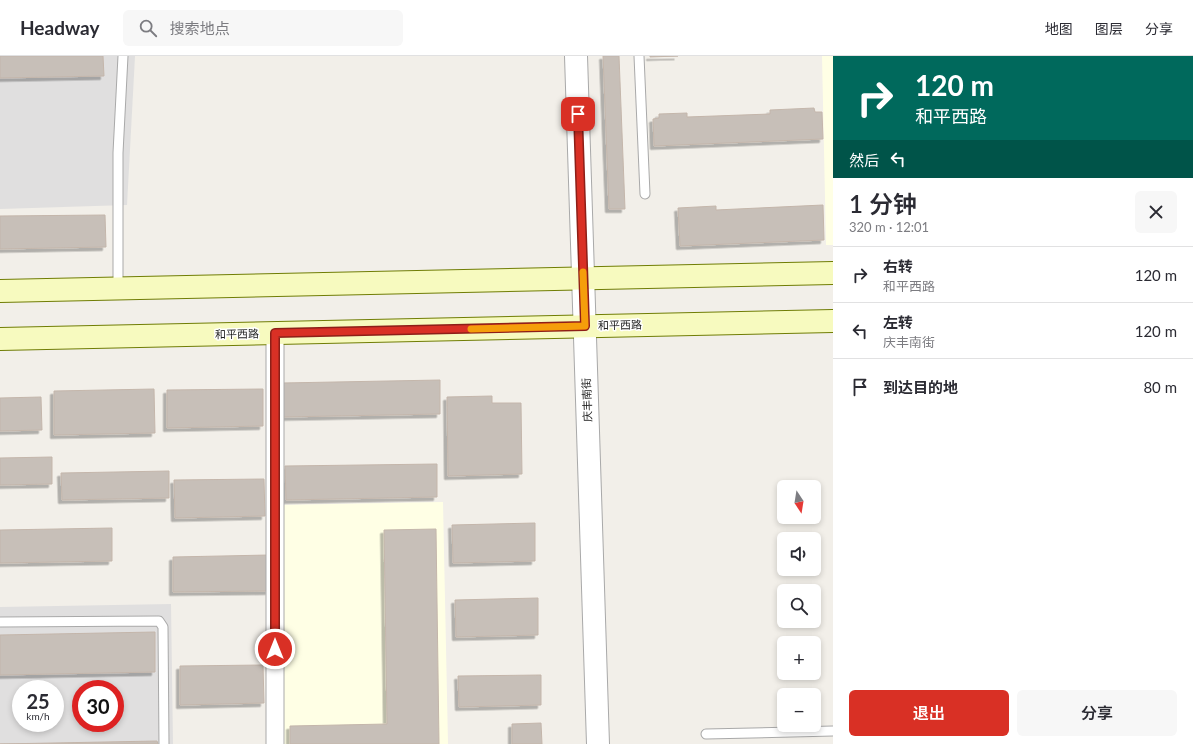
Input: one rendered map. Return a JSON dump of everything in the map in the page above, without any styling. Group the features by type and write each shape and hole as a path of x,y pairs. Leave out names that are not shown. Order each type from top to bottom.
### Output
{"main road":[{"path":"0,290 833,273"},
{"name":"和平西路","path":"0,339 833,321"}],"street":[{"name":"庆丰南街","path":"576,56 598,744"},
{"path":"275,333 275,744"}],"lane":[{"path":"118,288 118,153 123,56"},
{"path":"639,56 645,194"},
{"path":"0,622 159,621 163,627 164,744"},
{"path":"706,734 833,731"}],"shaded area":[{"path":"0,56 135,56 127,205 0,209"},
{"path":"822,56 833,56 833,245 826,245"},
{"path":"443,502 448,744 283,744 279,505"},
{"path":"171,604 173,744 0,744 0,607"}],"building":[{"path":"0,56 103,56 104,76 0,78"},
{"path":"603,56 619,56 625,209 609,209"},
{"path":"650,56 678,56 650,57"},
{"path":"814,108 815,112 822,112 823,139 654,146 653,119 659,118 659,114 687,113 687,117 770,114 770,110"},
{"path":"823,205 824,240 680,246 678,208 716,206 716,210"},
{"path":"105,215 106,247 0,249 0,216"},
{"path":"440,380 440,414 282,417 282,383"},
{"path":"154,389 155,433 54,435 54,391"},
{"path":"263,389 263,426 167,428 167,390"},
{"path":"492,396 492,403 521,403 522,474 448,476 447,397"},
{"path":"41,397 42,430 0,431 0,398"},
{"path":"52,457 52,484 0,485 0,458"},
{"path":"437,464 437,497 286,500 285,466"},
{"path":"169,471 169,498 62,500 61,473"},
{"path":"264,479 265,516 175,518 174,480"},
{"path":"535,523 535,561 453,563 452,525"},
{"path":"112,528 112,561 0,563 0,530"},
{"path":"436,529 439,744 290,744 290,726 387,724 384,530"},
{"path":"269,555 269,591 173,592 173,557"},
{"path":"538,598 538,635 456,637 455,600"},
{"path":"155,632 155,672 0,675 0,635"},
{"path":"263,665 264,703 180,705 180,666"},
{"path":"541,675 541,705 459,707 458,676"},
{"path":"541,723 542,744 512,744 512,724"},
{"path":"157,741 158,744 0,744"}],"slow traffic":[{"path":"471,329 585,326 583,272"}],"route":[{"path":"275,649 275,333 585,326 578,114"}]}
